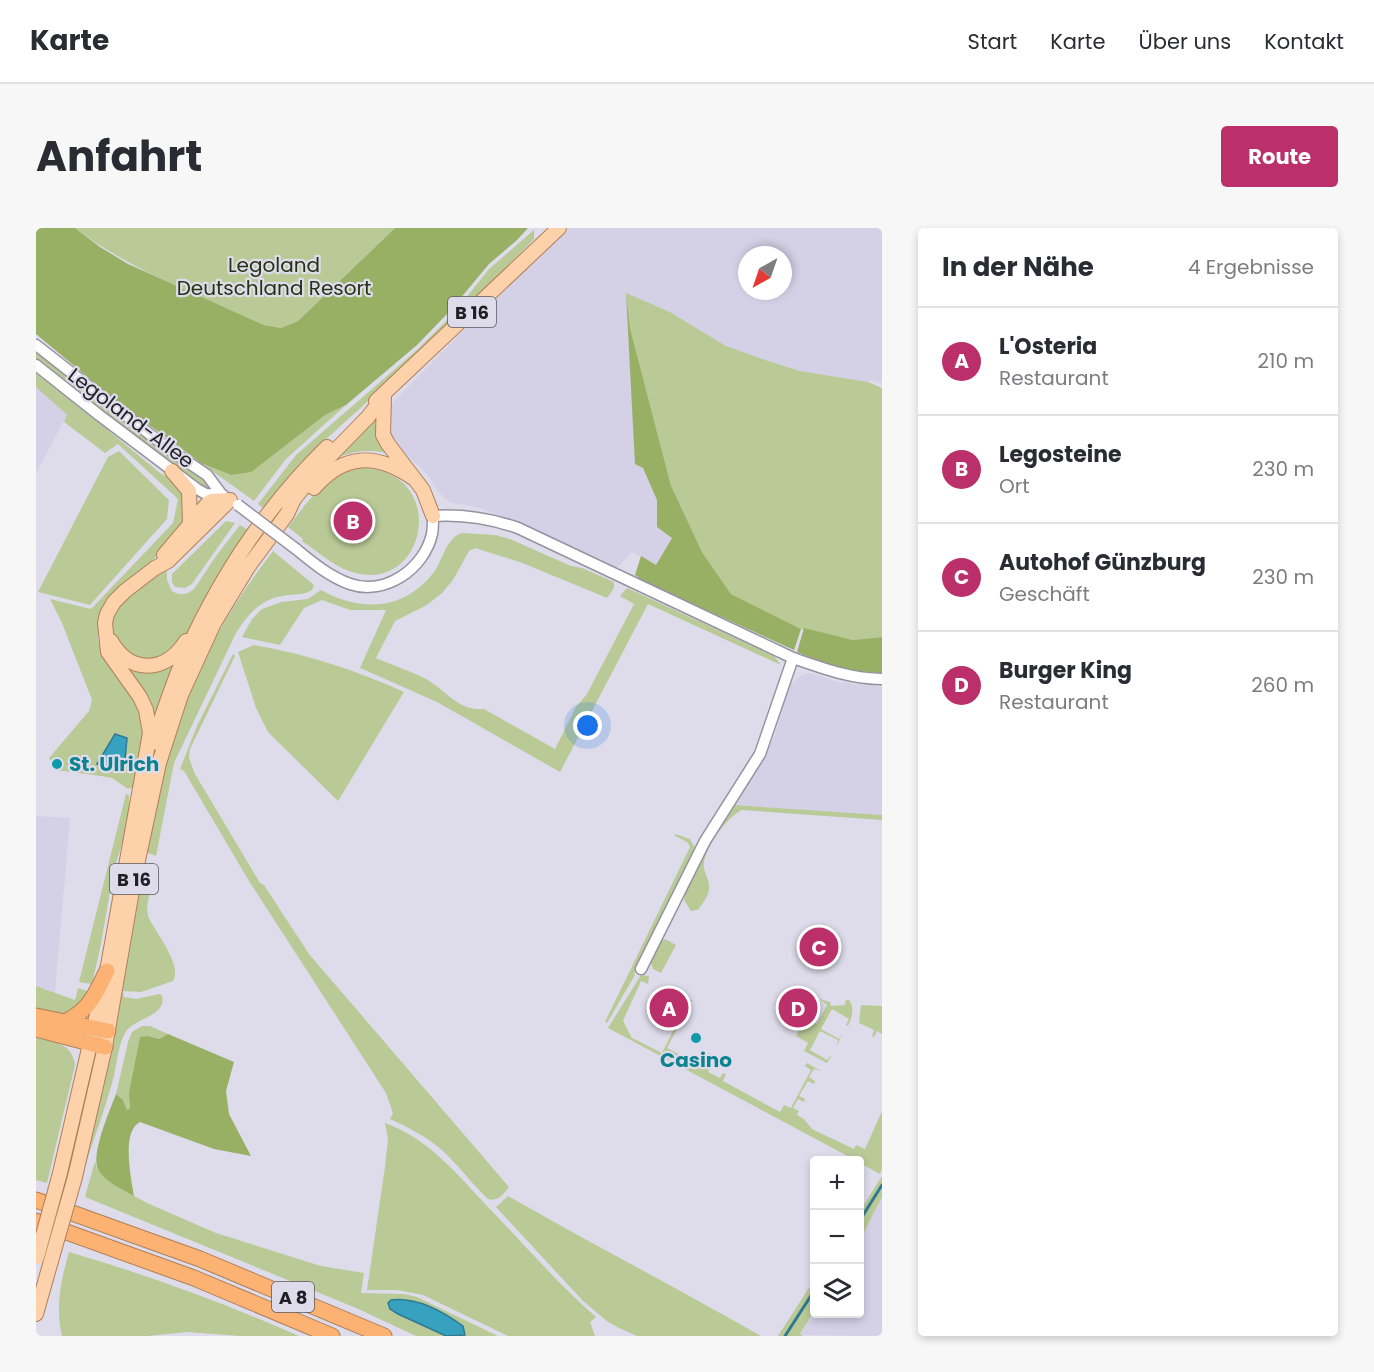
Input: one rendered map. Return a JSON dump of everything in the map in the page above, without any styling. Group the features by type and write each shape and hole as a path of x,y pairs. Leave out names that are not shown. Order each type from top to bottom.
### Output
{"highway":[{"path":"67,1021 84,1011 107,971"},
{"path":"36,1016 67,1021 100,1037"},
{"path":"36,1029 100,1037"},
{"name":"A 8","path":"36,1200 201,1260 384,1336"},
{"name":"A 8","path":"36,1221 194,1278 332,1336"}],"main road":[{"name":"B 16","path":"36,1259 100,1037 107,971 143,770 186,653 201,623 235,562 266,517 310,464 363,411 384,396 559,228"},
{"name":"B 16","path":"36,1314 75,1177 100,1037 159,763 169,729 214,623 248,567 287,514 294,499 384,396"},
{"path":"384,396 383,435 423,490 433,516"},
{"path":"287,514 300,504 329,472 341,466 369,460 382,461 397,467 413,478"},
{"path":"172,471 189,491 190,524"},
{"path":"155,568 208,503 230,500"},
{"path":"143,770 150,734 146,710 140,697 108,652 107,614 114,602 155,568 168,561 230,500"},
{"path":"106,631 115,647 129,661 150,666 160,664 177,653 191,632 201,623"}],"street":[{"name":"Legoland-Allee","path":"36,345 170,450 207,475 230,500"},
{"name":"Legoland-Allee","path":"36,365 172,471 206,494 230,500"},
{"path":"230,500 332,576 352,585 365,587 393,582 406,574 418,562 432,534 433,516 460,514 496,520 518,528 794,658 831,671 865,679 882,679"},
{"path":"641,969 705,841 760,754 794,658"}],"shaded area":[{"path":"569,228 882,228 882,383 800,371 768,361 726,346 670,312 627,294 643,468 658,500 657,527 672,538 656,565 632,552 616,569 480,508 451,503 439,493 427,474 390,439 387,412 395,400 525,268"},
{"path":"36,387 67,415 36,473"},
{"path":"809,673 838,682 882,687 882,815 734,805 773,740 790,685 800,676"},
{"path":"36,816 70,818 55,992 36,986"},
{"path":"882,1197 882,1336 800,1335 810,1318 864,1318 864,1232"}],"green space":[{"path":"36,228 75,228 128,264 264,325 281,328 298,321 395,228 528,228 489,264 449,312 417,345 346,405 325,415 251,472 231,475 201,463 115,400 36,334"},
{"name":"Legoland Deutschland Resort","path":"75,228 395,228 298,321 281,328 264,325 167,282 120,257"},
{"path":"534,230 534,239 472,302 301,462 263,508 258,504 296,455 418,349 453,314 489,269"},
{"path":"626,293 670,312 726,346 800,371 868,382 882,388 882,637 853,640 801,629 731,594 702,552 671,487 630,328"},
{"path":"626,293 630,328 671,486 702,552 731,594 801,629 794,650 645,582 635,575 641,556 656,565 672,538 657,527 657,500 643,468 635,464"},
{"path":"36,351 178,462 206,480 212,488 210,491 169,464 36,358"},
{"path":"36,371 160,473 173,480 187,499 185,519 180,529 143,571 110,595 98,620 98,640 104,655 136,699 146,726 134,787 128,789 112,778 56,770 49,758 89,711 92,700 62,623 50,599 91,609 173,523 178,499 118,444 105,453 64,422 67,415 36,387"},
{"path":"346,405 286,459 254,501 201,463 231,475 325,415"},
{"path":"379,408 391,454 360,451 331,460"},
{"path":"119,451 169,500 167,519 90,605 38,592 108,457"},
{"path":"360,468 389,474 408,488 418,508 418,530 411,551 397,567 376,575 349,571 337,565 302,541 303,539 288,527 319,490 348,471"},
{"path":"226,521 235,523 192,584 185,588 175,587 172,574"},
{"path":"240,525 248,530 225,564 175,651 146,662 124,652 113,632 113,620 125,600 167,570 167,580 172,591 186,594 191,591"},
{"path":"463,533 495,535 510,539 614,582 614,588 607,598 520,562 475,548 469,551 453,580 442,593 427,605 395,621 376,658 424,678 466,707 484,709 555,749 634,604 620,596 627,588 774,656 781,665 648,604 560,772 437,702 360,668 386,610 350,610 322,600 304,608 280,645 242,637 252,619 262,609 281,602 308,599 321,590 351,602 381,604 396,601 422,585 434,572 449,543"},
{"path":"273,551 314,585 312,590 304,594 280,596 264,602 246,618 236,633 174,763 156,856 146,852 169,751 197,674 226,619"},
{"path":"804,628 853,640 882,637 882,673 838,667 797,652"},
{"path":"254,645 330,664 404,692 338,801 268,732 256,708 238,652"},
{"path":"233,654 235,656 190,749 189,758 195,774 260,883 264,885 309,954 509,1187 498,1198 488,1199 437,1146 418,1133 390,1119 393,1113 386,1093 249,881 184,771 180,769 197,726"},
{"path":"181,655 153,728 123,661 130,666"},
{"path":"126,794 129,795 129,812 114,869 92,984 79,982"},
{"path":"734,805 882,815 882,820 742,810 724,825 713,840 704,862 709,883 708,893 698,910 691,911 684,900 685,893 712,839"},
{"path":"675,834 690,839 695,848 635,975 607,1023 605,1022 690,847 687,842"},
{"path":"142,875 152,878 147,908 148,916 167,948 175,974 173,981 141,992 123,991 124,997 136,999 159,994 162,995 162,1003 160,1008 134,1024 124,1035 103,1114 81,1178 78,1178 104,1083"},
{"path":"665,939 676,945 661,973 653,969 651,963 661,942"},
{"path":"641,975 649,976 648,984 641,981 623,1021 632,1038 662,1053 689,999 692,1000 667,1048 701,1066 711,1053 706,1063 711,1066 708,1072 720,1078 723,1073 726,1074 723,1081 780,1112 784,1105 791,1108 811,1070 805,1066 807,1063 821,1071 814,1069 809,1077 815,1081 814,1084 808,1081 799,1096 805,1099 804,1102 798,1099 793,1108 799,1111 797,1115 804,1119 812,1129 854,1149 856,1145 865,1149 882,1111 882,1169 880,1174 864,1165 864,1156 848,1156 608,1028"},
{"path":"36,986 75,1000 78,988 90,992 74,1010 60,1014 36,1014"},
{"path":"820,999 830,1002 831,1006 845,1005 846,1000 849,1000 852,1010 848,1026 846,1025 849,1019 832,1009 821,1029 839,1039 843,1033 836,1047 838,1040 820,1031 810,1050 827,1060 832,1055 827,1063 804,1051 808,1043 796,1036 802,1023 806,1025 809,1021 817,1024 827,1005"},
{"path":"861,1005 882,1006 882,1034 877,1031 874,1037 872,1036 874,1030 859,1023"},
{"path":"142,1026 150,1026 168,1034 159,1039 148,1036 135,1071 130,1108 127,1110 123,1100 116,1094 128,1042 132,1032"},
{"path":"168,1034 234,1062 226,1091 229,1114 251,1156 214,1149 140,1122 134,1127 129,1145 134,1196 110,1182 99,1171 98,1145 116,1094 123,1100 127,1110 130,1108 129,1093 140,1037 148,1036 159,1039"},
{"path":"36,1038 62,1045 70,1052 75,1065 47,1183 36,1180"},
{"path":"385,1123 415,1138 453,1169 554,1277 596,1317 590,1322 595,1336 508,1336 423,1295 397,1290 367,1290 385,1167 388,1139"},
{"path":"95,1161 97,1169 118,1187 147,1203 216,1233 321,1266 364,1273 361,1293 404,1294 417,1297 498,1336 416,1336 356,1308 85,1197"},
{"path":"882,1176 882,1197 864,1232 864,1205"},
{"path":"508,1196 761,1336 637,1336 617,1327 583,1301 496,1207"},
{"path":"69,1252 186,1290 299,1336 240,1336 187,1332 148,1336 62,1336 59,1315 60,1294"},
{"path":"810,1286 810,1318 800,1334 803,1336 778,1336"}],"water":[{"path":"115,734 127,738 124,771 97,764"},
{"path":"391,1300 420,1303 438,1310 463,1326 465,1335 446,1336 398,1314 390,1309 388,1303"}],"waterway":[{"path":"864,1214 882,1185"},
{"path":"785,1336 810,1297"}],"place":[{"name":"Legosteine","path":"353,521"},
{"name":"St. Ulrich","path":"57,764"},
{"name":"Autohof Günzburg","path":"819,947"},
{"name":"L'Osteria","path":"669,1008"},
{"name":"Burger King","path":"798,1008"},
{"name":"Casino","path":"696,1038"}]}
